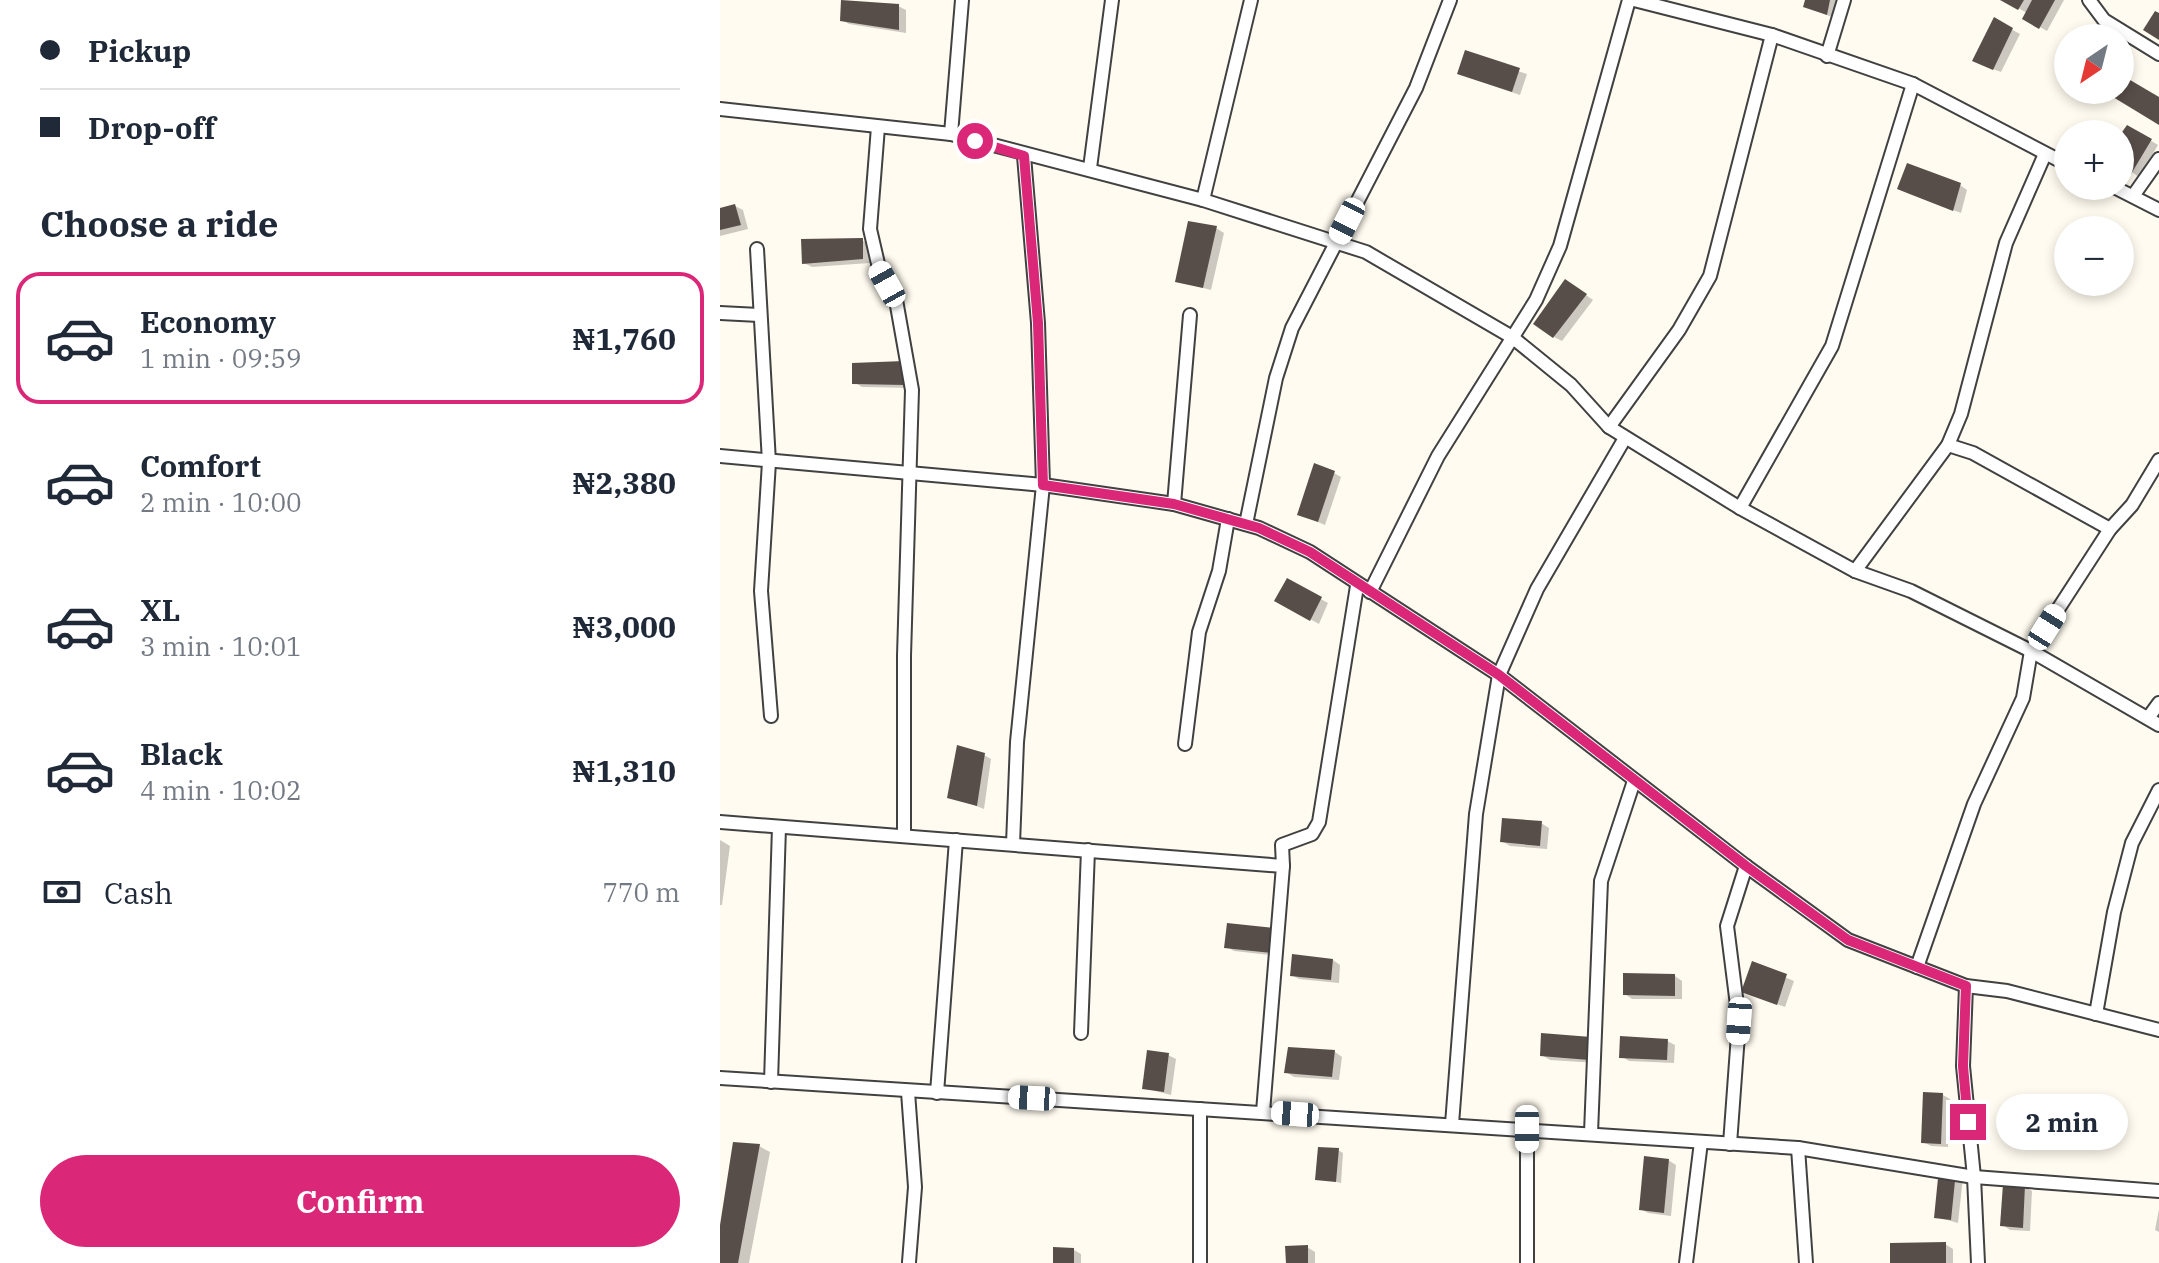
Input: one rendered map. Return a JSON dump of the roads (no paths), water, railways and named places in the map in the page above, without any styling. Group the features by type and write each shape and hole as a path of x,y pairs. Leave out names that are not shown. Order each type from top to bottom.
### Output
{"street":[{"path":"951,134 962,0"},
{"path":"1090,168 1112,0"},
{"path":"1203,200 1251,0"},
{"path":"1246,524 1276,378 1292,328 1416,88 1450,0"},
{"path":"1370,592 1438,456 1536,300 1560,246 1631,0 1772,35 1913,84 2054,158"},
{"path":"1827,56 1844,0"},
{"path":"2089,0 2104,20 2159,54"},
{"path":"1609,427 1679,330 1710,276 1772,35"},
{"path":"1740,508 1832,346 1913,84"},
{"path":"720,109 951,134 1024,156 1090,168 1203,200 1335,245 1366,252 1512,337 1571,385 1609,427 1740,508 1855,571 1911,591 2031,651 2154,722 2159,703"},
{"path":"878,127 870,229 879,268 896,300 912,390 904,656 904,836"},
{"path":"1855,571 1948,445 1961,414 2006,243 2045,154"},
{"path":"1013,844 1017,742 1043,485 1038,323 1024,156"},
{"path":"2134,195 2159,159"},
{"path":"2134,197 2159,210"},
{"path":"757,249 769,462 761,591 771,716"},
{"path":"720,313 759,315"},
{"path":"1174,504 1190,315"},
{"path":"1452,1124 1476,814 1499,675 1537,589 1625,438"},
{"path":"1948,445 1973,453 2110,529"},
{"path":"720,456 909,476 1043,485 1174,504 1246,524 1310,552 1357,586 1499,675 1634,781 1848,940 1966,986 2007,991 2159,1030"},
{"path":"1917,967 1974,804 2023,698 2031,651 2110,529 2132,505 2159,460"},
{"path":"1185,744 1199,632 1219,571 1228,519"},
{"path":"1263,1112 1283,866 1282,845 1312,834 1319,822 1357,586"},
{"path":"1591,1133 1601,881 1634,781"},
{"path":"2096,1014 2114,912 2132,843 2159,790"},
{"path":"720,822 1283,866"},
{"path":"771,1082 779,827"},
{"path":"937,1093 956,840"},
{"path":"1081,1033 1088,850"},
{"path":"1730,1144 1739,1021 1727,926 1746,866"},
{"path":"1966,986 1963,1066 1974,1177 1978,1263"},
{"path":"720,1078 1798,1148 1974,1177 2159,1191"},
{"path":"908,1092 915,1187 909,1262"},
{"path":"1200,1109 1200,1263"},
{"path":"1527,1129 1527,1263"},
{"path":"1686,1263 1701,1142"},
{"path":"1798,1148 1806,1263"}]}
